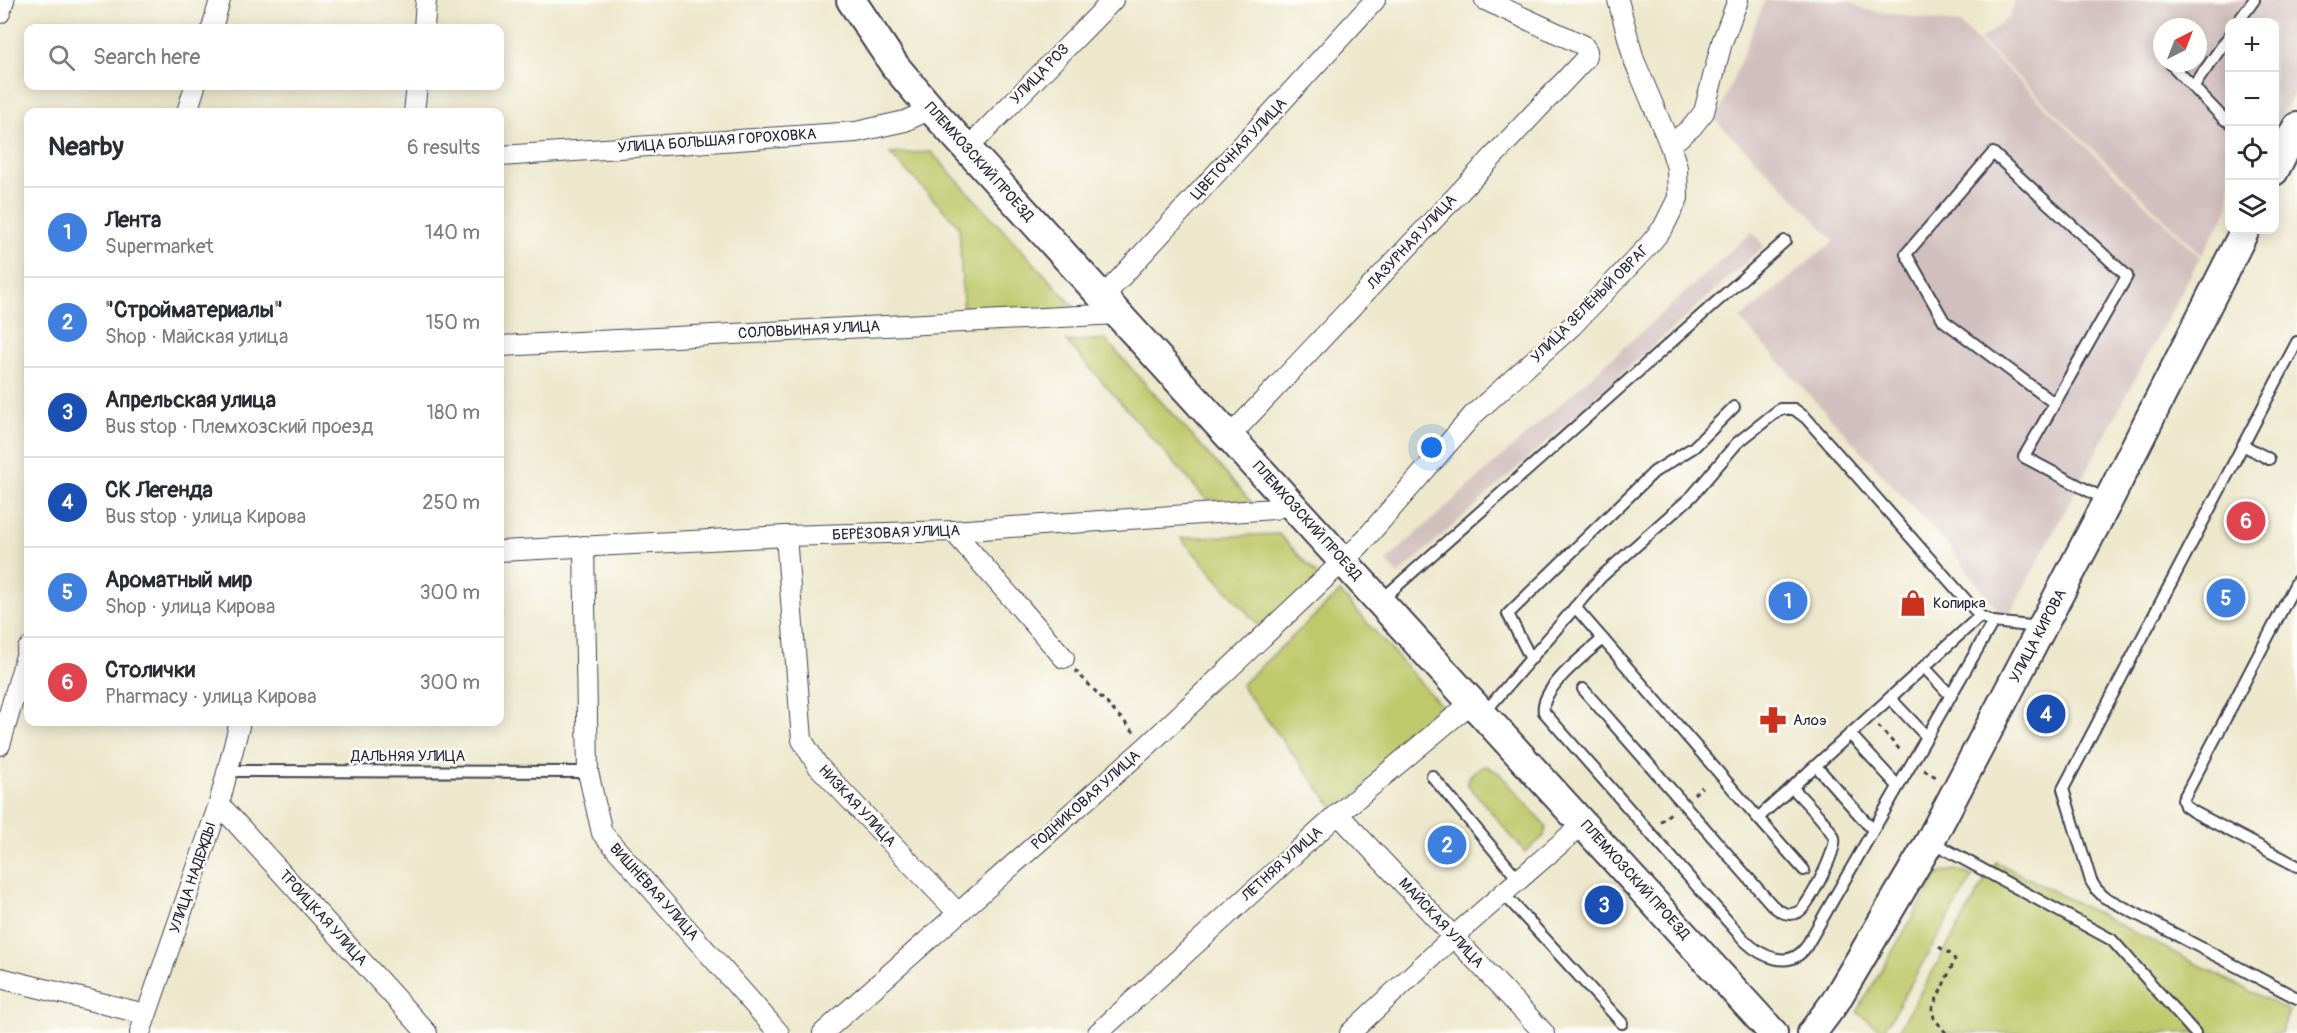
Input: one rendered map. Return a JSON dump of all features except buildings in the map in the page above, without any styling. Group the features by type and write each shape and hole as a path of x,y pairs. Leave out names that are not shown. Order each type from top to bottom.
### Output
{"main road":[{"name":"ПЛЕМХОЗСКИЙ ПРОЕЗД","path":"853,1 895,66 967,149 1379,602 1584,823 1773,1033"},
{"path":"2279,155 2297,127"},
{"name":"УЛИЦА КИРОВА","path":"1812,1033 1835,1002 1930,842 2043,628 2243,234"}],"street":[{"path":"0,13 3,0"},
{"path":"213,24 220,0"},
{"path":"424,24 426,0"},
{"name":"УЛИЦА РОЗ","path":"967,149 1113,0"},
{"name":"ЦВЕТОЧНАЯ УЛИЦА","path":"1110,305 1375,0"},
{"name":"ЛАЗУРНАЯ УЛИЦА","path":"1230,436 1585,59 1587,51 1583,45 1485,0"},
{"path":"1618,0 1640,77 1670,145 1692,127 1704,112 1722,42 1738,0"},
{"path":"188,108 194,90"},
{"path":"414,108 417,90"},
{"name":"УЛИЦА БОЛЬШАЯ ГОРОХОВКА","path":"504,156 856,132 905,121 932,109"},
{"name":"УЛИЦА ЗЕЛЁНЫЙ ОВРАГ","path":"1343,561 1368,537 1473,414 1566,332 1652,242 1669,218 1678,198 1679,180 1670,145"},
{"name":"СОЛОВЬИНАЯ УЛИЦА","path":"504,346 1110,305"},
{"name":"БЕРЁЗОВАЯ УЛИЦА","path":"504,551 786,536 953,531 1274,509 1290,503"},
{"path":"953,531 1064,658"},
{"name":"НИЗКАЯ УЛИЦА","path":"786,536 802,740 818,766 958,913"},
{"name":"ВИШНЁВАЯ УЛИЦА","path":"584,546 588,772 602,833 779,1033"},
{"name":"РОДНИКОВАЯ УЛИЦА","path":"823,1033 1147,746 1343,561"},
{"path":"0,746 24,663"},
{"name":"ЛЕТНЯЯ УЛИЦА","path":"1098,1033 1338,813 1478,708"},
{"name":"УЛИЦА НАДЕЖДЫ","path":"143,1024 219,804 239,726"},
{"name":"ТРОИЦКАЯ УЛИЦА","path":"219,804 427,1033"},
{"name":"МАЙСКАЯ УЛИЦА","path":"1338,813 1544,1033"},
{"path":"1350,1033 1503,893 1584,823"},
{"path":"0,978 143,1024"}],"lane":[{"path":"2241,18 2254,0"},
{"path":"2193,87 2225,41"},
{"path":"2179,72 2225,118"},
{"path":"2054,403 1944,321 1906,254 1993,153 2127,276 2024,457 2108,501"},
{"path":"1379,602 1785,241"},
{"path":"2297,342 2063,789 2091,881 2104,897 2297,998"},
{"path":"1531,659 1508,614 1654,472 1694,447 1734,408"},
{"path":"1478,708 1531,659 1612,567 1692,496 1737,443 1773,413 1787,408 1794,409 1806,418 1980,616 1993,622 2043,628"},
{"path":"2243,445 2269,459"},
{"path":"2297,581 2183,800 2185,806 2192,811 2297,866"},
{"path":"1575,607 1804,870"},
{"path":"1758,818 1980,616"},
{"path":"1602,639 1561,678 1545,699 1544,712 1752,947 1765,955 1785,960 1792,959 1802,952 1993,622"},
{"path":"1924,667 1951,696"},
{"path":"1583,689 1772,905 1790,914 1796,913 1805,906 1832,854 1835,843 1831,832 1792,787"},
{"path":"1890,698 1927,737"},
{"path":"1850,734 1897,785"},
{"path":"1816,766 1872,829"},
{"name":"ДАЛЬНЯЯ УЛИЦА","path":"228,771 588,772"},
{"path":"1432,776 1519,880"},
{"path":"1930,842 2112,940 2195,1033"},
{"path":"1503,893 1622,1023"}],"path":[{"path":"1064,658 1147,746"},
{"path":"1875,722 1906,756"},
{"path":"1917,766 1936,777"},
{"path":"1939,948 1955,960 1932,1012 1946,1033"}],"shaded area":[{"path":"1765,0 1846,0 1866,10 1960,24 2200,257 2006,621 1949,547 1740,319 1834,241 1791,194 1716,121"},
{"path":"2015,0 2297,0 2297,88 2279,121 2279,18 2225,18 2225,214 2202,255 1980,40 2010,17"},
{"path":"1752,232 1764,246 1398,575 1386,561"}],"green space":[{"path":"931,152 1082,315 964,320 959,226 890,154"},
{"path":"1105,339 1253,504 1206,499 1067,342"},
{"path":"1279,534 1323,581 1266,634 1181,538"},
{"path":"1340,592 1449,715 1336,811 1241,685"},
{"path":"1487,766 1499,773 1546,826 1544,836 1525,852 1468,785 1473,772"},
{"path":"1996,862 2289,1011 2281,1033 1897,1033"},
{"path":"1955,870 1973,876 1883,1032 1857,1012 1936,877"}],"place":[{"name":"Столички","path":"2246,521"},
{"name":"Ароматный мир","path":"2226,598"},
{"name":"Лента","path":"1788,601"},
{"name":"Копирка","path":"1913,603"},
{"name":"СК Легенда","path":"2046,714"},
{"name":"Алоэ","path":"1773,720"},
{"name":"\"Стройматериалы\"","path":"1447,845"},
{"name":"Апрельская улица","path":"1604,905"}]}
